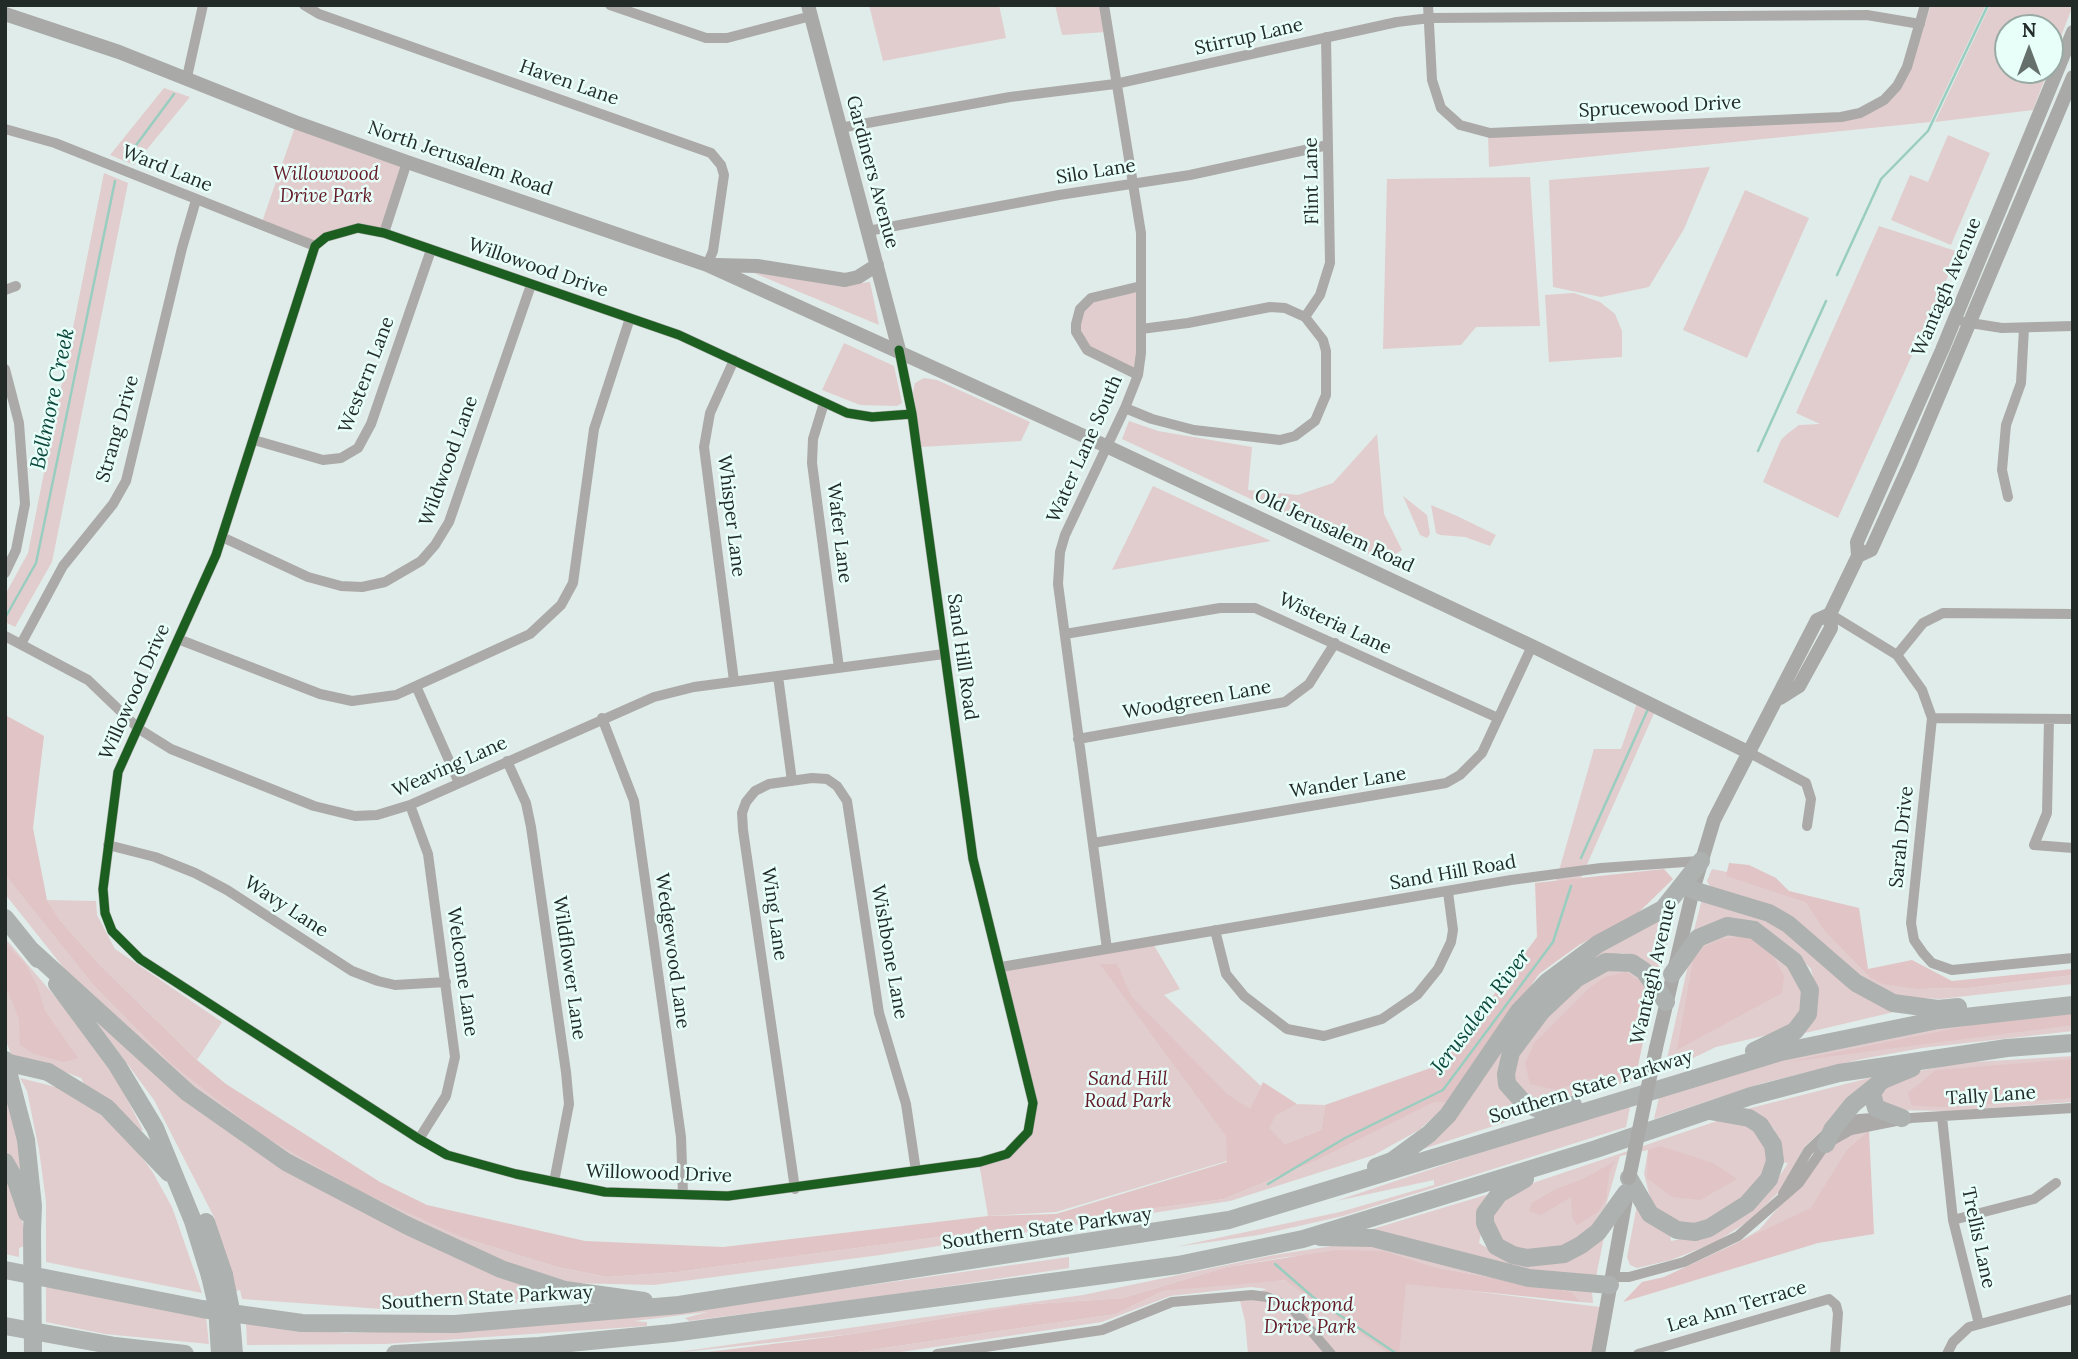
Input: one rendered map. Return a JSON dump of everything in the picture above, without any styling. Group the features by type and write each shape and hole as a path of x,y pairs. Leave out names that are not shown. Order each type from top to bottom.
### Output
{"highway":[{"path":"1229,1220 1271,1201 1392,1161 1429,1134 1464,1097 1519,1011 1546,982 1598,944 1663,909 1701,861"},
{"path":"1693,890 1739,901 1769,913 1787,924 1856,983 1893,1003 1938,1009 2073,997"},
{"path":"5,918 97,1035 197,1198 217,1275 220,1354"},
{"path":"1672,974 1698,938 1706,932 1727,926 1742,926 1766,937 1794,961 1810,990 1808,1014 1795,1031 1673,1083"},
{"path":"32,951 208,1109 286,1162 458,1250 532,1281 593,1295 679,1305"},
{"path":"1625,1098 1538,1109 1513,1094 1506,1074 1508,1060 1541,1012 1577,978 1606,962 1632,963 1644,971 1666,1002"},
{"name":"Southern State Parkway","path":"5,1270 202,1309 302,1323 353,1325 506,1321 679,1305 1229,1220 1781,1052 1938,1020 2073,1005"},
{"path":"395,1354 526,1347 672,1333 1178,1265 1309,1237 1596,1149 1751,1096 1839,1073 1934,1058 2073,1043"},
{"path":"1829,1137 1853,1104 1877,1086 1934,1058"},
{"path":"33,1354 33,1206 26,1140 5,1061 48,1072 107,1108 135,1134 178,1184"},
{"path":"1877,1086 1872,1093 1877,1108 1907,1118"},
{"path":"1596,1149 1526,1178 1499,1194 1485,1213 1489,1236 1496,1246 1513,1255 1544,1258 1564,1254 1598,1231 1628,1185 1658,1222 1677,1230 1695,1231 1709,1228 1747,1203 1769,1179 1775,1161 1773,1145 1760,1125 1749,1118 1710,1111"},
{"path":"155,1128 230,1305 234,1354"},
{"path":"5,1162 16,1181 32,1231"},
{"path":"1309,1237 1373,1238 1529,1278 1610,1281"},
{"path":"5,1326 115,1346 185,1354"},
{"path":"600,1354 672,1333"}],"main road":[{"name":"Gardiners Avenue","path":"810,11 899,350"},
{"name":"North Jerusalem Road","path":"5,14 187,77 295,122 707,265 899,350"},
{"name":"Wantagh Avenue","path":"1598,1354 1628,1185 1672,974 1714,820 1780,698 1799,686 1831,628 1830,614 1858,556 1857,542 2073,33"},
{"name":"Wantagh Avenue","path":"1858,556 1871,550 1907,471 2073,77"},
{"path":"707,265 757,266 845,280 869,272 877,265"},
{"name":"Old Jerusalem Road","path":"899,350 1532,646 1750,753"},
{"path":"1892,464 1907,471"}],"street":[{"path":"187,77 203,5"},
{"name":"Haven Lane","path":"304,5 319,14 711,153 721,164 724,175 713,251 707,265"},
{"path":"610,5 706,38 727,38 810,11"},
{"name":"Water Lane South","path":"1104,5 1141,233 1138,375 1073,516 1060,552 1058,584 1107,949"},
{"name":"Sprucewood Drive","path":"1428,5 1432,80 1441,108 1460,125 1490,133 1841,117 1860,113 1884,100 1897,86 1907,67 1926,5"},
{"name":"Stirrup Lane","path":"840,128 1010,97 1115,85 1326,37 1430,18 1867,15 1920,24"},
{"name":"Flint Lane","path":"1305,317 1320,295 1330,263 1326,37"},
{"name":"Ward Lane","path":"5,129 55,144 315,246"},
{"name":"Silo Lane","path":"869,231 1190,176 1328,145"},
{"path":"384,233 407,162"},
{"name":"Strang Drive","path":"21,644 63,566 113,504 126,481 196,200"},
{"name":"Willowood Drive","path":"912,414 872,417 847,413 679,335 384,233 358,228 344,229 326,237 315,246 222,537 118,772 103,889 105,913 112,931 140,959 447,1155 605,1192 728,1196 795,1189 996,1159 1021,1142 1030,1125 1033,1103 1001,967"},
{"name":"Western Lane","path":"254,440 323,460 341,458 358,448 371,424 431,250"},
{"name":"Wildwood Lane","path":"222,537 308,576 341,586 362,587 385,582 421,561 449,522 531,285"},
{"path":"5,290 16,286"},
{"path":"1138,375 1087,350 1076,332 1076,324 1080,309 1091,298 1141,286"},
{"path":"1125,408 1152,419 1194,430 1266,440 1295,436 1315,421 1326,395 1326,351 1323,340 1305,317 1285,308 1270,307 1141,329"},
{"path":"178,639 337,699 377,700 416,686 530,634 561,605 576,569 594,429 630,318"},
{"path":"1954,318 1969,324 2024,328 2073,326"},
{"path":"2008,497 2002,470 2006,425 2021,383 2024,328"},
{"name":"Sand Hill Road","path":"899,350 912,414 974,859 1001,967 1601,868 1701,861"},
{"name":"Whisper Lane","path":"734,360 710,413 704,447 734,681"},
{"path":"5,369 19,423 25,493 22,528 5,573"},
{"name":"Wafer Lane","path":"824,403 813,439 812,463 839,668"},
{"name":"Wisteria Lane","path":"1065,634 1242,607 1269,612 1498,718"},
{"path":"1897,655 1923,624 1943,613 2073,614"},
{"name":"Sarah Drive","path":"1830,614 1897,655 1922,690 1932,718 1911,923 1914,940 1932,963 1952,970 2073,958"},
{"name":"Weaving Lane","path":"5,636 88,680 139,729 171,750 332,813 377,815 410,805 654,697 734,681 944,654"},
{"name":"Woodgreen Lane","path":"1079,738 1285,702 1309,684 1335,643"},
{"name":"Wander Lane","path":"1093,844 1438,786 1460,775 1472,765 1532,646"},
{"path":"778,676 792,781"},
{"path":"416,686 459,783"},
{"name":"Wedgewood Lane","path":"602,718 634,801 681,1137 682,1194"},
{"path":"1932,718 2073,719"},
{"path":"2049,719 2048,813 2034,845 2073,848"},
{"path":"1750,753 1806,783 1811,799 1807,826"},
{"name":"Wildflower Lane","path":"507,761 526,803 531,827 566,1072 569,1104 554,1182"},
{"name":"Wishbone Lane","path":"792,781 827,779 837,786 847,801 878,1013 906,1104 916,1171"},
{"name":"Wing Lane","path":"792,781 769,784 755,791 742,813 795,1189"},
{"name":"Welcome Lane","path":"410,805 428,854 454,1042 454,1067 446,1096 419,1139"},
{"name":"Wavy Lane","path":"108,845 155,857 195,873 361,974 396,985 446,982"},
{"path":"1215,930 1226,974 1244,996 1287,1029 1324,1036 1382,1019 1417,995 1437,969 1451,942 1453,930 1448,892"},
{"name":"Tally Lane","path":"1778,1203 1808,1152 1858,1118 1942,1117 2073,1108"},
{"name":"Trellis Lane","path":"1942,1117 1952,1220 1979,1324"},
{"name":"Tally Lane","path":"1610,1281 1712,1251 1738,1236 1799,1183 1829,1137 1907,1118"},
{"path":"1952,1220 2034,1199 2056,1183"},
{"path":"937,1354 1102,1329 1172,1302 1252,1294 1291,1307 1331,1354"},
{"name":"Lea Ann Terrace","path":"1638,1354 1829,1299 1836,1305 1838,1314 1835,1354"},
{"path":"1947,1354 1953,1342 1969,1327 2073,1299"}],"green space":[{"path":"869,5 999,5 1006,38 883,61"},
{"path":"1055,5 1102,5 1106,32 1062,35"},
{"path":"1931,5 1986,5 1930,122 1489,167 1488,134 1843,118 1873,108 1908,67"},
{"path":"1990,5 2073,5 2064,28 2064,14 1994,14 1994,84 2043,84 2033,110 1935,122"},
{"path":"164,88 190,97 134,165 110,155"},
{"name":"Willowwood Drive Park","path":"296,124 407,163 384,232 358,227 315,245 261,225"},
{"path":"1948,135 1990,153 1951,245 1891,220 1910,175 1928,182"},
{"path":"1710,167 1684,229 1649,287 1601,297 1553,287 1549,180"},
{"path":"104,173 128,183 52,562 15,627 5,622 5,595 28,553"},
{"path":"1530,177 1540,326 1476,327 1461,345 1383,349 1387,179"},
{"path":"1745,190 1809,218 1747,358 1683,330"},
{"path":"1879,226 1959,252 1838,518 1763,482 1781,440 1799,425 1820,424 1796,413"},
{"path":"754,273 844,285 870,282 879,325"},
{"path":"1140,287 1137,373 1088,349 1077,325 1084,308 1092,299"},
{"path":"1574,293 1600,302 1615,314 1622,331 1622,357 1549,362 1545,295"},
{"path":"844,343 894,366 902,403 897,406 860,405 822,390"},
{"path":"924,378 937,380 1030,422 1021,441 921,447 913,392 915,383"},
{"path":"1129,421 1158,431 1252,447 1248,490 1298,495 1333,483 1377,434 1384,514 1402,550 1384,561 1122,439"},
{"path":"1153,486 1271,541 1112,570"},
{"path":"1403,496 1427,515 1430,534 1427,538 1420,535"},
{"path":"1431,505 1496,535 1490,546 1465,537 1436,533"},
{"path":"1638,700 1656,709 1581,878 1556,881 1594,749 1621,749"},
{"path":"1712,869 1727,872 1727,876 1806,903 1824,931 1869,977 1917,989 1968,988 2073,975 2073,984 1940,999 1903,997 1880,991 1798,926 1711,888 1707,881"},
{"path":"5,875 94,986 169,1062 464,1238 557,1267 607,1277 677,1272 1224,1199 1316,1161 1435,1102 1450,1102 1419,1130 1374,1155 1230,1201 880,1255 654,1285 571,1283 513,1265 420,1225 295,1160 162,1064 67,972 5,894"},
{"path":"1702,899 1775,921 1898,1011 1805,1033 1818,998 1811,969 1788,946 1728,919 1702,927 1693,934"},
{"path":"47,900 96,901 97,915 115,949 222,1022 197,1060 99,964 60,920"},
{"path":"1675,910 1661,972 1656,975 1640,959 1623,953 1594,959 1502,1063 1526,1110 1509,1121 1420,1150 1545,989 1590,954"},
{"path":"1741,929 1774,947 1803,987 1803,1005 1795,1021 1776,1033 1716,1047 1664,1072 1691,952 1699,941"},
{"path":"5,938 81,1027 116,1078 143,1130 137,1131 86,1088 81,1078 36,1061 12,1057 5,1038"},
{"name":"Sand Hill Road Park","path":"1152,942 1180,989 1164,995 1261,1086 1227,1161 1056,1212 988,1216 979,1163 1007,1155 1034,1115 1003,968"},
{"path":"1605,965 1630,965 1652,991 1635,1080 1540,1104 1523,1096 1511,1081 1517,1050 1542,1017"},
{"path":"2073,1009 2073,1031 1922,1048 1862,1059 1763,1083 1654,1119 1660,1093 1856,1040"},
{"path":"94,1019 151,1071 246,1145 297,1175 573,1296 570,1300 557,1301 382,1309 242,1299 240,1290 233,1292 214,1217 154,1100"},
{"path":"2073,1056 2073,1102 1948,1111 1887,1110 1877,1090 1915,1072 1958,1063"},
{"path":"1885,1074 1805,1146 1780,1191 1749,1221 1716,1242 1671,1260 1637,1268 1630,1265 1627,1257 1637,1205 1670,1232 1671,1241 1705,1234 1771,1189 1788,1163 1780,1162 1780,1144 1774,1129 1761,1116 1747,1109"},
{"path":"20,1078 68,1090 124,1133 152,1171 172,1207 202,1293 46,1262 46,1201 39,1150 27,1091"},
{"path":"5,1081 23,1166 27,1206 15,1168 5,1152"},
{"path":"1631,1102 1626,1127 1343,1216 1259,1235 1175,1247 1340,1212 1434,1185 1434,1180 1336,1201"},
{"path":"1297,1104 1325,1105 1321,1130 1285,1144 1268,1128 1276,1116"},
{"path":"1726,1118 1755,1125 1768,1144 1770,1166 1763,1182 1703,1225 1687,1226 1653,1209 1644,1174 1648,1150 1620,1156 1606,1205 1596,1219 1596,1224 1568,1245 1539,1252 1514,1248 1496,1236 1491,1217 1512,1190"},
{"path":"1869,1130 1847,1149 1812,1208 1726,1249 1759,1230 1831,1146 1849,1135"},
{"path":"5,1171 17,1195 24,1230 24,1246 19,1248 19,1257 5,1254"},
{"path":"1489,1194 1479,1243 1505,1259 1540,1264 1577,1257 1605,1232 1596,1277 1523,1269 1366,1231"},
{"path":"1351,1243 1394,1246 1592,1291 1593,1303 1580,1302 1573,1292 1438,1268 1385,1251 1286,1257 1227,1267 1123,1298 1020,1305 853,1334 664,1354 1083,1295 1274,1255"},
{"path":"1069,1257 1069,1268 884,1296 689,1321 685,1318 707,1312 634,1321 647,1322 647,1326 385,1344 247,1345 246,1322 345,1333 513,1327 721,1306"},
{"name":"Duckpond Drive Park","path":"1265,1280 1400,1282 1600,1307 1592,1354 1248,1354 1245,1321 1239,1297 1267,1289 1251,1287 1170,1296 1102,1322 888,1354 843,1354 1116,1314 1163,1291"},
{"path":"46,1286 206,1316 209,1344 105,1334 46,1322"}],"shaded area":[{"path":"5,715 44,736 33,828 47,900 60,920 99,964 197,1060 226,1084 380,1182 427,1205 585,1241 723,1247 988,1216 1056,1214 1227,1162 1226,1136 1100,964 1117,964 1131,996 1227,1094 1250,1109 1263,1082 1297,1104 1276,1116 1269,1128 1285,1144 1321,1130 1325,1105 1442,1064 1537,937 1535,883 1664,869 1673,879 1638,913 1579,945 1539,974 1450,1102 1435,1102 1316,1161 1224,1199 677,1272 607,1277 557,1267 464,1238 360,1191 264,1136 169,1062 94,986 5,875"},
{"path":"1729,863 1749,865 1776,878 1789,891 1859,908 1868,969 1912,960 1952,981 2073,969 2073,975 1968,988 1917,989 1883,984 1869,977 1824,931 1806,903 1726,876"},
{"path":"1749,936 1772,954 1784,976 1782,993 1677,1050 1693,960 1705,946 1722,939"},
{"path":"5,943 25,964 37,985 45,1011 78,1058 64,1062 34,1054 20,1045 19,1019 5,984"},
{"path":"1626,972 1640,981 1651,1004 1635,1080 1588,1078 1557,1090 1530,1084 1525,1063 1535,1042 1588,989 1605,977"},
{"path":"2073,1014 2073,1025 1787,1062 1977,1024"},
{"path":"2073,1059 2073,1098 1945,1107 1912,1106 1908,1093 1936,1070"},
{"path":"1869,1130 1874,1234 1818,1243 1623,1302 1642,1282 1664,1277 1811,1208 1847,1149"},
{"path":"1660,1146 1713,1163 1737,1179 1700,1200 1672,1197 1647,1178 1648,1150"},
{"path":"1615,1161 1609,1174 1606,1199 1598,1212 1577,1225 1572,1217 1571,1197 1541,1215 1529,1211 1532,1203 1556,1189 1583,1179"},
{"path":"1336,1250 1385,1251 1438,1268 1573,1292 1580,1302 1406,1284 1399,1354 1390,1354 1285,1280 1163,1291 1116,1314 843,1354 692,1354 853,1334 1020,1305 1123,1298 1227,1267"}],"waterway":[{"name":"Jerusalem River","path":"1837,275 1881,179 1928,131 1988,5"},
{"name":"Bellmore Creek","path":"125,160 174,94"},
{"name":"Bellmore Creek","path":"5,618 36,563 115,181"},
{"name":"Jerusalem River","path":"1758,451 1826,301"},
{"name":"Jerusalem River","path":"1581,858 1648,709"},
{"name":"Jerusalem River","path":"1268,1184 1345,1138 1443,1090 1553,942 1571,886"},
{"name":"Jerusalem River","path":"1275,1264 1313,1297 1397,1354"}],"cycle path":[{"path":"899,350 912,414 973,859 1033,1103 1028,1132 1007,1154 980,1162 728,1196 605,1192 516,1174 447,1155 419,1139 140,959 112,931 105,913 103,889 118,772 216,555 315,246 326,237 358,228 384,233 679,335 847,413 872,417 912,414"}]}
